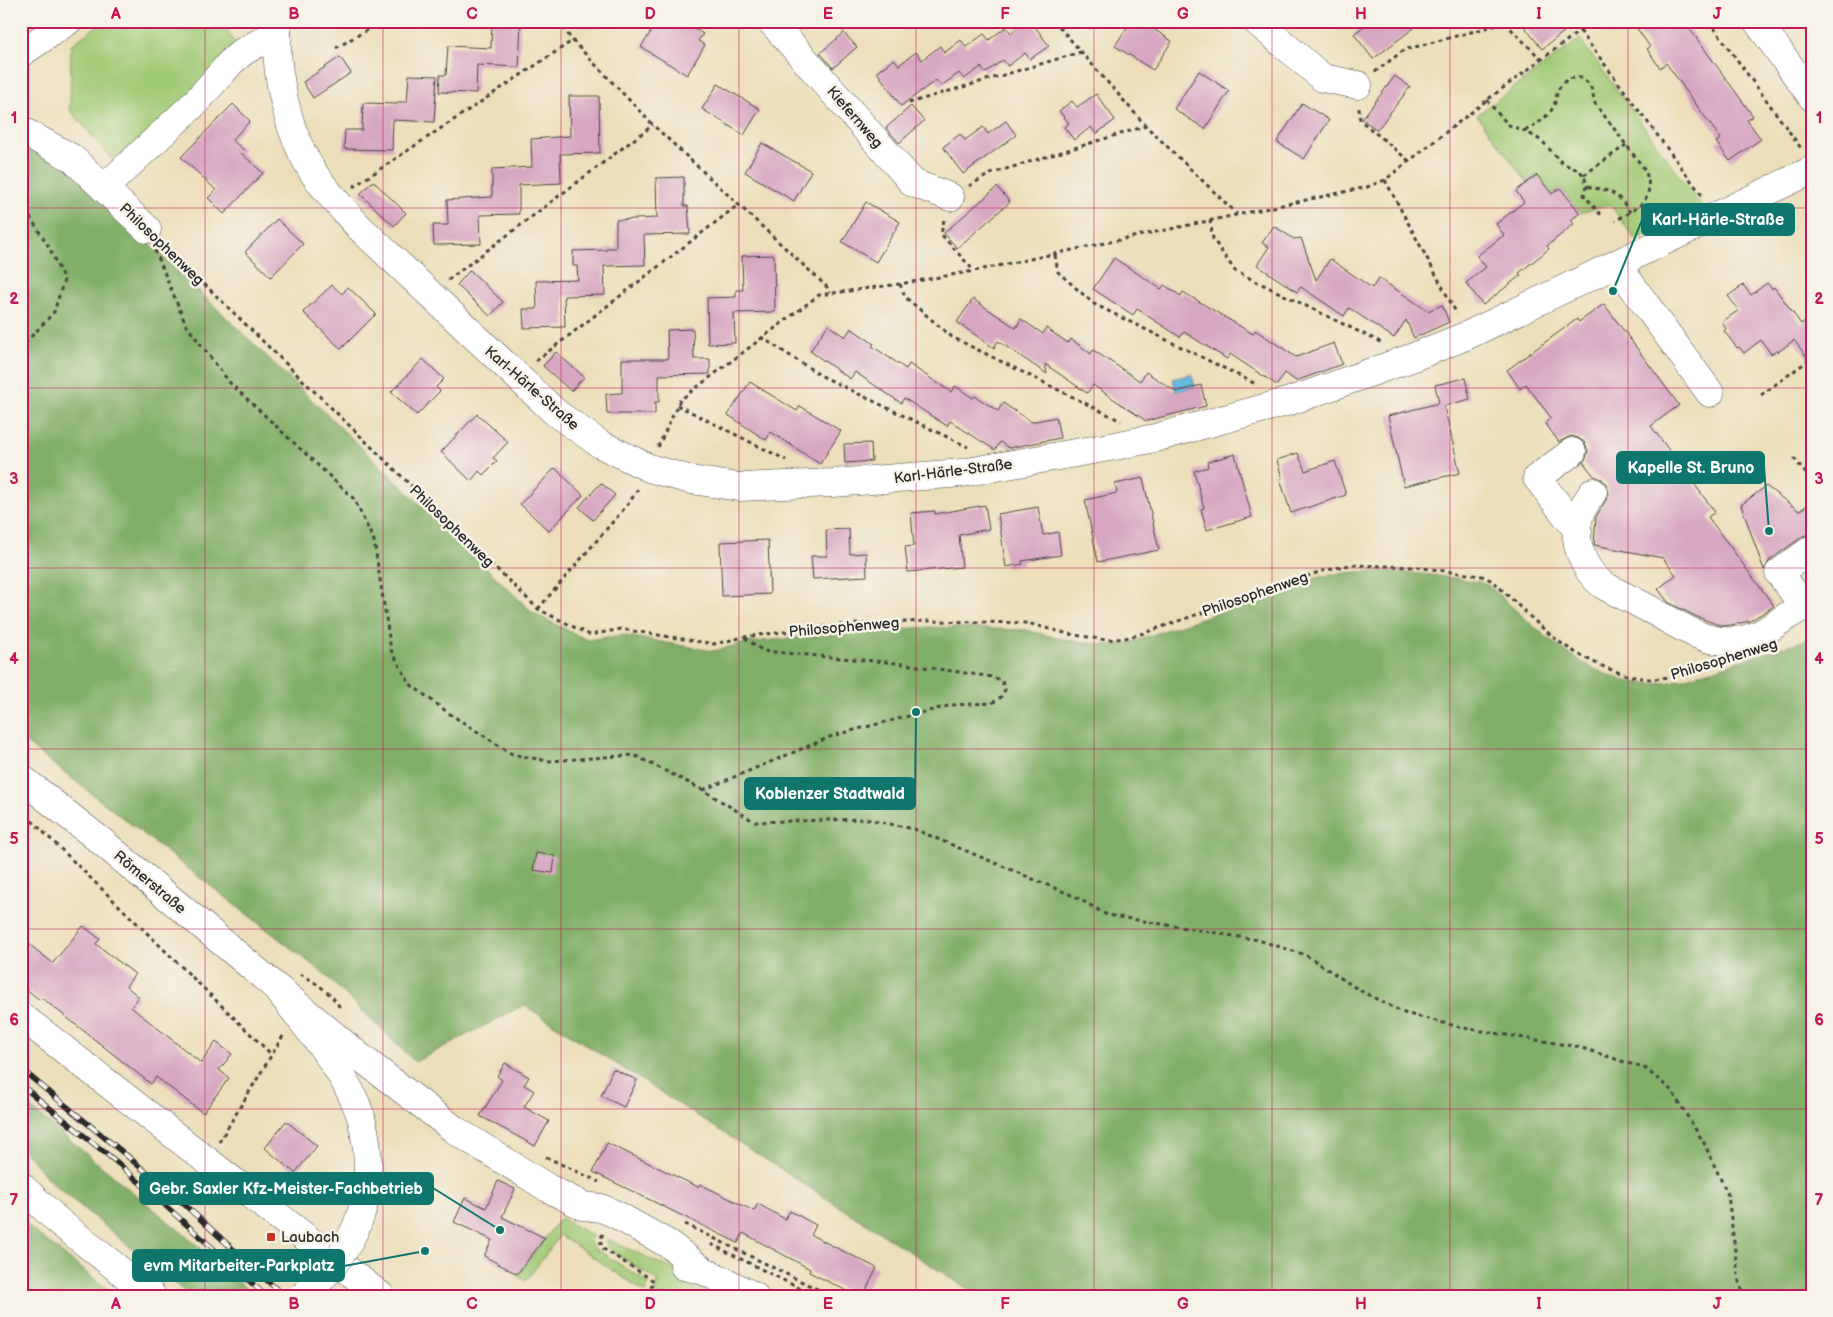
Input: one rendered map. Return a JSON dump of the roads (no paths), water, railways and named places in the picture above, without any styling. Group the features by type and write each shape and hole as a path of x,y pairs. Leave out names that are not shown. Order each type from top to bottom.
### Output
{"main road":[{"path":"21,53 68,21"},
{"name":"Kiefernweg","path":"771,21 913,184 950,197"},
{"path":"1256,21 1323,78 1358,85"},
{"path":"1757,21 1812,97"},
{"path":"104,188 195,103 232,61 278,27"},
{"name":"Karl-Härle-Straße","path":"278,27 281,84 288,114 298,142 312,171 333,200 429,294 556,413 600,444 649,468 691,480 739,487 833,484 971,472 1155,438 1290,401 1411,358 1468,335 1718,216 1809,163"},
{"name":"Philosophenweg","path":"21,130 72,158 146,229"},
{"path":"1617,265 1710,393"},
{"path":"1572,452 1537,478 1578,531"},
{"path":"1593,492 1579,517 1578,531 1580,553 1595,579 1697,636 1733,641 1753,637 1766,631 1808,604 1779,573 1812,549"},
{"name":"Römerstraße","path":"21,778 277,988"},
{"path":"21,795 53,803"},
{"path":"277,988 342,1077 357,1104 366,1137 369,1159 365,1204 357,1227 346,1249 333,1267 303,1296"},
{"path":"277,988 359,1057 455,1130 517,1170 583,1206 606,1229 662,1258 702,1270 754,1296"},
{"path":"21,1016 381,1296"},
{"path":"21,1186 58,1221 152,1296"},
{"path":"583,1206 601,1208 615,1214 670,1245 702,1270"}],"water":[{"path":"1192,374 1195,387 1176,392 1173,379"}],"railway":[{"path":"21,1069 186,1206 284,1296"},
{"path":"21,1085 119,1164 266,1296"}],"place":[{"name":"Karl-Härle-Straße","path":"1613,291"},
{"name":"Kapelle St. Bruno","path":"1769,531"},
{"name":"Koblenzer Stadtwald","path":"916,712"},
{"name":"Gebr. Saxler Kfz-Meister-Fachbetrieb","path":"500,1230"},
{"name":"Laubach","path":"271,1237"},
{"name":"evm Mitarbeiter-Parkplatz","path":"425,1251"}]}
